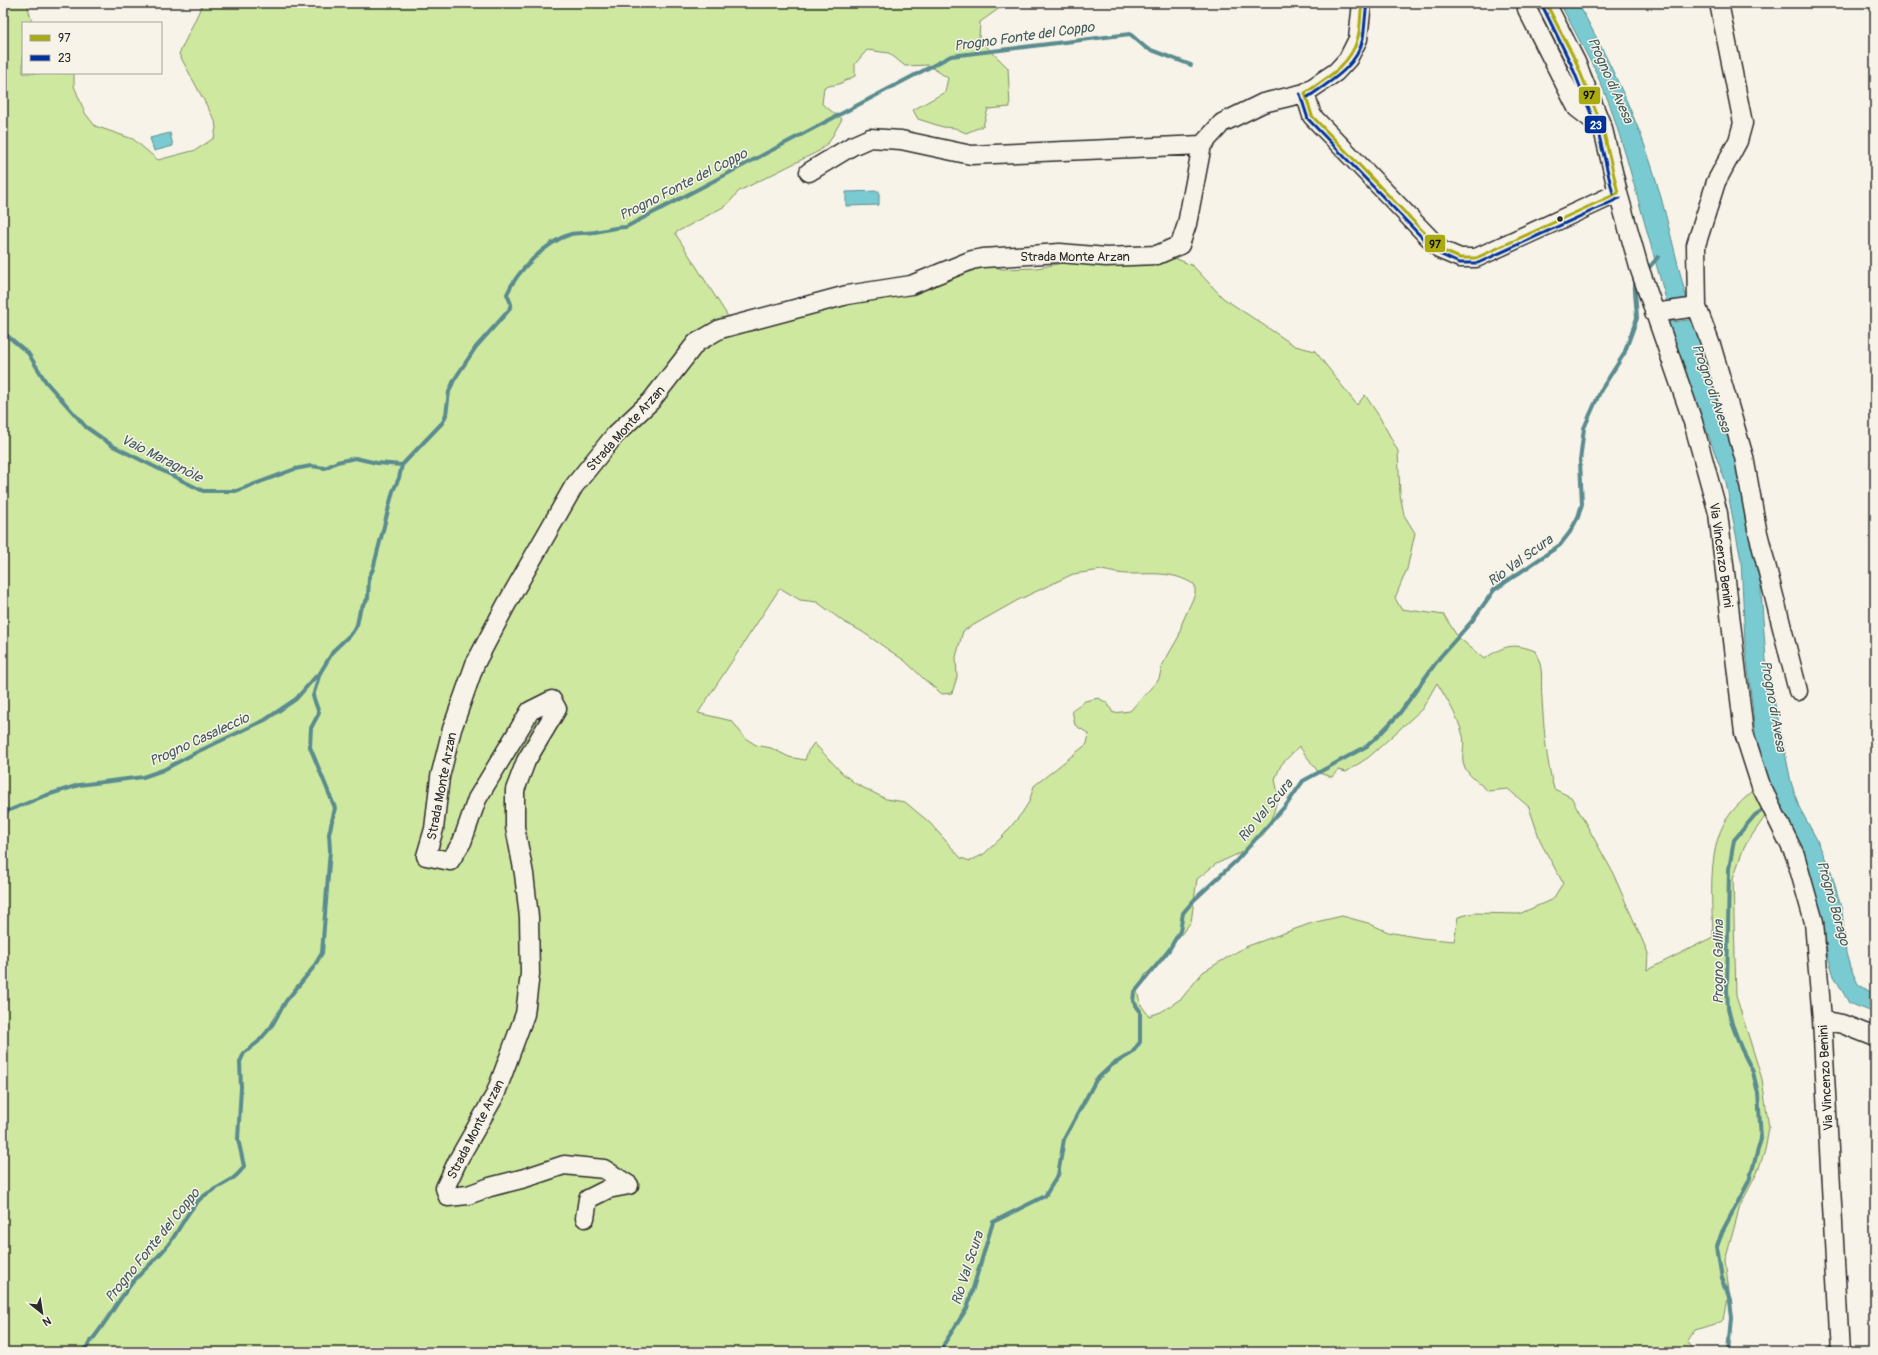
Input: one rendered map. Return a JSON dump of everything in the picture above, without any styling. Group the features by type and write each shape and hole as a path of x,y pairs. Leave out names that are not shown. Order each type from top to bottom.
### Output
{"street":[{"path":"808,172 852,146 870,138 902,140 971,154 1202,145 1222,123 1264,103 1305,93 1336,72 1348,59 1358,39 1362,3"},
{"path":"1527,3 1527,9 1577,108 1603,129"},
{"name":"Via Vincenzo Benini","path":"1546,3 1576,62 1603,129 1618,193 1639,267 1660,312 1693,422 1718,513 1744,733 1761,786 1795,855 1814,922 1822,1020 1840,1352"},
{"path":"1719,3 1743,123 1738,141 1716,182 1696,245 1691,307 1712,348 1744,457 1757,529 1798,691"},
{"path":"1305,93 1312,116 1441,250 1460,258 1476,258 1618,193"},
{"name":"Strada Monte Arzan","path":"585,1218 588,1200 608,1189 629,1185 604,1169 564,1166 525,1178 490,1186 468,1195 448,1197 445,1188 458,1160 496,1095 525,1014 530,974 529,917 524,874 515,826 515,790 526,761 557,709 552,700 530,711 478,799 462,842 450,861 426,856 434,829 440,777 457,714 476,664 535,553 574,486 615,435 651,401 696,343 720,329 847,295 911,285 972,260 1060,253 1106,257 1157,255 1180,245 1187,224 1202,145"},
{"path":"1660,312 1691,307"},
{"path":"1822,1020 1842,1024 1875,1037"}],"green space":[{"path":"3,3 29,3 28,7 32,22 22,22 22,74 74,74 74,86 85,113 95,126 133,139 158,160 196,150 214,138 216,128 215,121 179,54 203,3 1007,3 980,22 979,39 1008,68 1010,107 988,109 983,126 966,133 955,128 943,127 918,119 913,110 945,92 948,78 928,65 905,66 889,53 867,50 855,64 855,76 839,84 824,87 822,104 842,119 829,142 819,151 739,191 727,205 675,233 734,326 977,262 1002,269 1037,268 1078,260 1140,261 1175,258 1193,266 1223,298 1295,346 1315,351 1357,405 1365,395 1379,416 1398,451 1400,494 1404,515 1415,533 1407,569 1395,598 1401,609 1444,615 1457,636 1484,659 1503,648 1514,646 1535,651 1542,675 1546,744 1554,789 1571,797 1611,869 1648,953 1647,970 1713,937 1712,872 1718,840 1723,825 1733,810 1753,791 1766,815 1744,847 1733,878 1736,996 1762,1079 1769,1128 1765,1151 1757,1173 1740,1206 1725,1261 1729,1292 1724,1320 1695,1331 1688,1342 1695,1352 3,1352","holes":["1102,570 1122,574 1171,575 1179,577 1195,585 1195,594 1182,623 1179,636 1162,666 1159,679 1130,711 1113,713 1108,704 1099,698 1085,701 1072,710 1075,725 1089,734 1087,744 1034,786 1029,802 1004,835 984,854 970,861 961,858 929,822 905,802 886,799 856,784 842,773 814,743 808,751 805,760 789,757 771,748 756,745 745,738 732,721 698,713 780,588 800,600 817,602 844,622 861,631 905,661 942,694 952,693 957,677 956,657 963,631 1018,600 1073,574","1437,683 1452,708 1464,739 1463,761 1469,774 1488,791 1508,789 1529,807 1541,843 1563,883 1553,899 1519,914 1474,913 1458,917 1454,941 1421,938 1388,932 1368,923 1342,916 1312,923 1245,947 1203,972 1182,998 1161,1012 1149,1016 1141,1005 1137,992 1145,975 1160,961 1191,922 1197,879 1216,864 1242,852 1264,834 1274,812 1278,794 1275,779 1281,765 1299,746 1319,773 1332,777 1338,770 1346,772 1369,757 1422,709"]}],"water":[{"name":"Progno di Avesa","path":"1560,3 1578,3 1611,67 1633,116 1654,174 1666,215 1687,300 1667,303 1626,156 1610,105 1595,70"},
{"path":"170,133 173,146 154,151 150,138"},
{"path":"879,191 879,205 846,206 846,192"},
{"path":"1696,319 1747,454 1761,496 1766,535 1761,591 1766,660 1791,782 1799,807 1816,838 1831,871 1842,911 1846,953 1850,967 1858,984 1875,995 1875,1013 1849,1003 1834,976 1828,957 1821,912 1767,787 1756,740 1745,642 1741,560 1726,483 1666,321 1674,322"}],"waterway":[{"name":"Progno Fonte del Coppo","path":"82,1352 96,1335 132,1283 168,1245 194,1205 205,1195 235,1177 244,1166 238,1139 241,1088 240,1062 244,1053 258,1042 271,1027 286,1001 313,968 322,953 330,850 329,834 335,808 310,747 311,728 319,713 313,696 320,673 334,650 352,633 357,625 360,610 368,598 369,577 373,569 393,491 399,478 402,465 443,422 446,415 449,392 454,380 476,347 509,310 511,304 507,294 525,267 542,250 561,238 571,234 626,227 951,56 1130,34 1146,48 1191,65"},
{"name":"Rio Val Scura","path":"1647,270 1658,257"},
{"name":"Rio Val Scura","path":"941,1352 944,1344 967,1308 993,1222 1045,1196 1058,1175 1064,1139 1096,1080 1112,1065 1132,1053 1140,1042 1140,1011 1133,1001 1134,993 1169,950 1180,931 1183,913 1194,900 1236,861 1287,804 1303,781 1367,746 1379,735 1399,714 1440,657 1472,621 1494,590 1560,545 1570,532 1578,517 1582,504 1580,461 1584,428 1601,390 1624,354 1637,318 1634,277"},
{"name":"Vaio Maragnòle","path":"3,332 28,353 46,382 86,427 113,446 203,491 236,491 295,469 311,466 325,468 337,462 355,458 377,463 402,465"},
{"name":"Progno Casaleccio","path":"3,813 44,796 79,785 143,777 163,770 199,751 265,720 296,699 317,675"},
{"name":"Progno Gallina","path":"1729,1352 1732,1318 1730,1301 1722,1278 1717,1247 1722,1232 1749,1181 1761,1139 1758,1093 1753,1072 1741,1048 1728,1008 1729,869 1734,840 1755,815 1766,808"}],"transit line":[{"name":"97","path":"1305,93 1337,70 1350,55 1355,47 1359,33 1362,3"},
{"name":"97","path":"1546,3 1576,62 1603,129 1618,193"},
{"name":"23","path":"1308,97 1334,79 1355,57 1363,38 1367,4"},
{"name":"23","path":"1542,5 1571,64 1598,131 1613,194"},
{"name":"97","path":"1305,93 1312,116 1441,250 1460,258 1476,258 1618,193"},
{"name":"23","path":"1300,94 1308,119 1437,253 1459,263 1478,263 1620,198"}],"water label":[{"name":"Progno Borago","path":"1834,903"}]}
